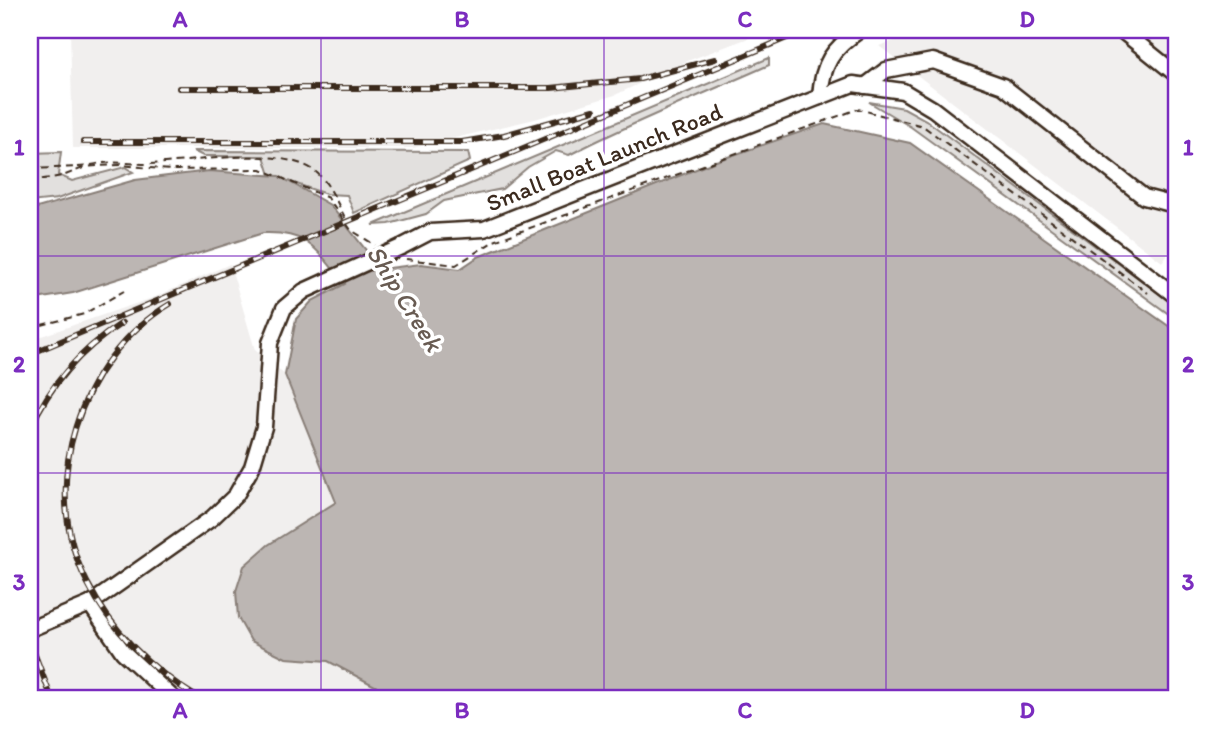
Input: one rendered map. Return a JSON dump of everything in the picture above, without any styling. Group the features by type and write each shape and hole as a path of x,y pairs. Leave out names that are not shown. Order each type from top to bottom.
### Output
{"street":[{"path":"820,97 822,69 848,38 860,30"},
{"path":"1121,30 1177,75"},
{"path":"866,86 886,70 933,61 957,69 1003,86 1144,197 1167,203 1177,199"},
{"name":"Small Boat Launch Road","path":"30,629 90,604 212,518 236,495 252,467 264,426 270,343 284,307 304,291 401,252 430,232 484,229 853,84 903,91 933,109 1172,302"},
{"path":"90,604 123,652 174,699"}],"path":[{"path":"401,252 411,262 456,265 494,241 858,109 923,126 1155,298"},
{"path":"30,181 63,176 107,161 147,164 261,158 293,162 313,170 325,182 351,230"},
{"path":"30,169 122,165 170,170 261,169 328,198 351,230 378,246"},
{"path":"30,328 84,314 124,291"},
{"path":"1172,302 1177,314"}],"shaded area":[{"path":"70,30 770,30 690,60 615,95 535,119 413,148 73,148"},
{"path":"924,30 1177,30 1177,241 1162,262 879,46"},
{"path":"769,58 769,65 643,119 569,155 556,151 528,167 502,189 444,201 426,214 389,224 373,225"},
{"path":"869,102 904,108 926,120 1177,307 1177,320 911,127"},
{"path":"193,151 468,152 470,161 354,213 347,195 326,194 270,175 264,156 203,156"},
{"path":"61,152 58,175 72,181 125,167 133,172 57,199 30,202 30,153"},
{"path":"230,264 255,350 285,375 337,502 304,523 238,618 251,641 286,658 328,661 390,694 406,699 30,699 30,340 155,297"}],"water":[{"name":"Ship Creek","path":"824,124 910,143 1177,332 1177,699 406,699 390,694 328,661 286,658 251,641 238,618 236,591 244,566 268,545 336,502 285,375 296,319 312,301 345,284 311,245 292,235 263,233 73,293 30,300 30,210 135,180 209,171 279,176 330,205 381,269 421,264 460,269 478,257 716,161"}],"railway":[{"path":"30,354 806,30"},
{"path":"179,88 551,88 640,79 715,59"},
{"path":"83,142 462,142 504,135 594,110"},
{"path":"170,304 138,327 112,357 91,390 76,427 67,466 66,505 72,544 87,582 108,617 150,662 200,699"},
{"path":"30,429 47,397 68,369 107,333 122,323"},
{"path":"30,642 52,699"}]}
